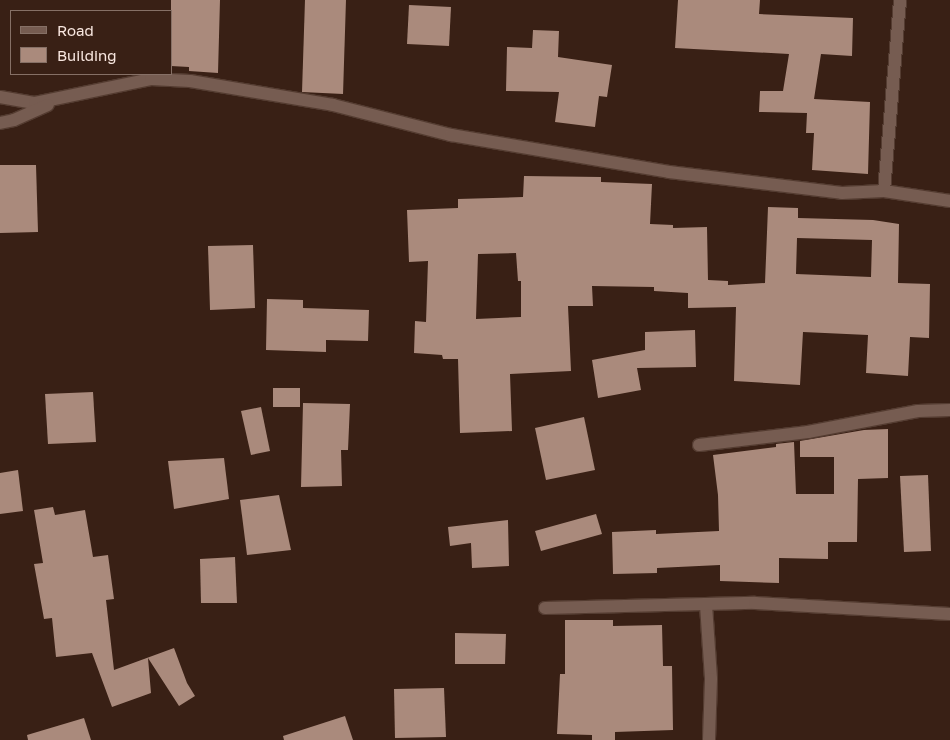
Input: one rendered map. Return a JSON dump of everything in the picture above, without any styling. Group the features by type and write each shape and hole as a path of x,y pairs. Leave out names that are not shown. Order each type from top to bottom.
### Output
{"street":[{"path":"884,191 900,0"},
{"path":"0,97 35,103 59,100 151,79 190,81 333,105 451,136 669,172 842,193 884,191 950,201"},
{"path":"0,123 14,120 59,100"},
{"path":"699,445 808,432 918,411 950,410"},
{"path":"544,608 755,603 950,614"},
{"path":"706,605 711,679 709,740"}],"building":[{"path":"171,0 220,0 218,73 189,71 189,67 172,66"},
{"path":"305,0 346,0 343,94 302,92"},
{"path":"678,0 760,0 759,14 853,18 852,56 821,54 814,99 870,102 868,174 812,170 814,133 806,133 807,113 759,112 760,91 783,91 789,54 675,48"},
{"path":"409,5 451,7 449,46 407,44"},
{"path":"533,30 559,31 558,57 612,65 607,97 599,96 595,127 555,122 559,92 506,91 507,47 532,48"},
{"path":"0,165 36,165 38,232 0,233"},
{"path":"524,176 601,177 601,182 652,184 650,224 673,225 673,228 707,227 708,280 728,281 728,285 765,283 768,207 798,208 798,218 873,220 899,224 898,283 930,284 929,338 910,337 908,376 866,373 868,335 803,332 800,385 734,381 736,307 688,308 688,293 654,291 654,287 592,286 593,306 568,306 571,371 510,374 512,431 460,433 458,359 443,359 442,355 414,353 415,321 426,322 428,261 409,262 407,210 458,208 458,199 523,197","holes":["797,238 872,240 871,277 796,274","516,253 518,281 521,281 521,317 476,319 478,254"]},
{"path":"253,245 255,308 210,310 208,246"},
{"path":"267,299 303,300 303,308 369,310 368,341 326,340 326,352 266,350"},
{"path":"695,330 696,367 637,368 641,390 598,398 592,360 645,350 645,332"},
{"path":"273,388 300,388 300,407 273,407"},
{"path":"93,392 96,442 48,444 45,394"},
{"path":"303,403 350,404 348,450 341,450 342,486 301,487"},
{"path":"261,407 270,451 251,455 241,411"},
{"path":"584,417 595,470 546,480 535,428"},
{"path":"888,429 888,478 858,479 857,542 828,542 828,559 779,558 779,583 720,581 720,565 657,568 657,573 613,574 612,532 656,530 656,534 719,531 718,495 713,455 776,447 776,444 794,442 796,494 834,494 834,457 800,457 800,441 864,430"},
{"path":"224,458 229,499 174,509 168,461"},
{"path":"18,470 23,511 0,514 0,473"},
{"path":"928,475 931,551 904,552 900,476"},
{"path":"279,495 291,550 247,555 240,500"},
{"path":"53,507 55,515 85,510 93,557 108,555 114,599 106,600 114,670 174,648 187,683 195,696 179,706 148,658 151,693 112,707 92,653 56,657 52,618 44,619 34,564 43,563 34,510"},
{"path":"596,514 602,534 541,551 535,531"},
{"path":"508,520 509,566 472,568 471,543 450,546 448,527"},
{"path":"235,557 237,603 201,603 200,559"},
{"path":"565,620 613,620 613,626 662,625 663,666 672,666 673,730 615,732 615,740 592,740 592,735 557,734 560,674 565,674"},
{"path":"455,633 506,634 505,664 455,664"},
{"path":"444,688 446,737 395,738 394,689"},
{"path":"345,716 353,740 284,740 283,736"},
{"path":"84,718 91,740 28,740 27,735"}]}
